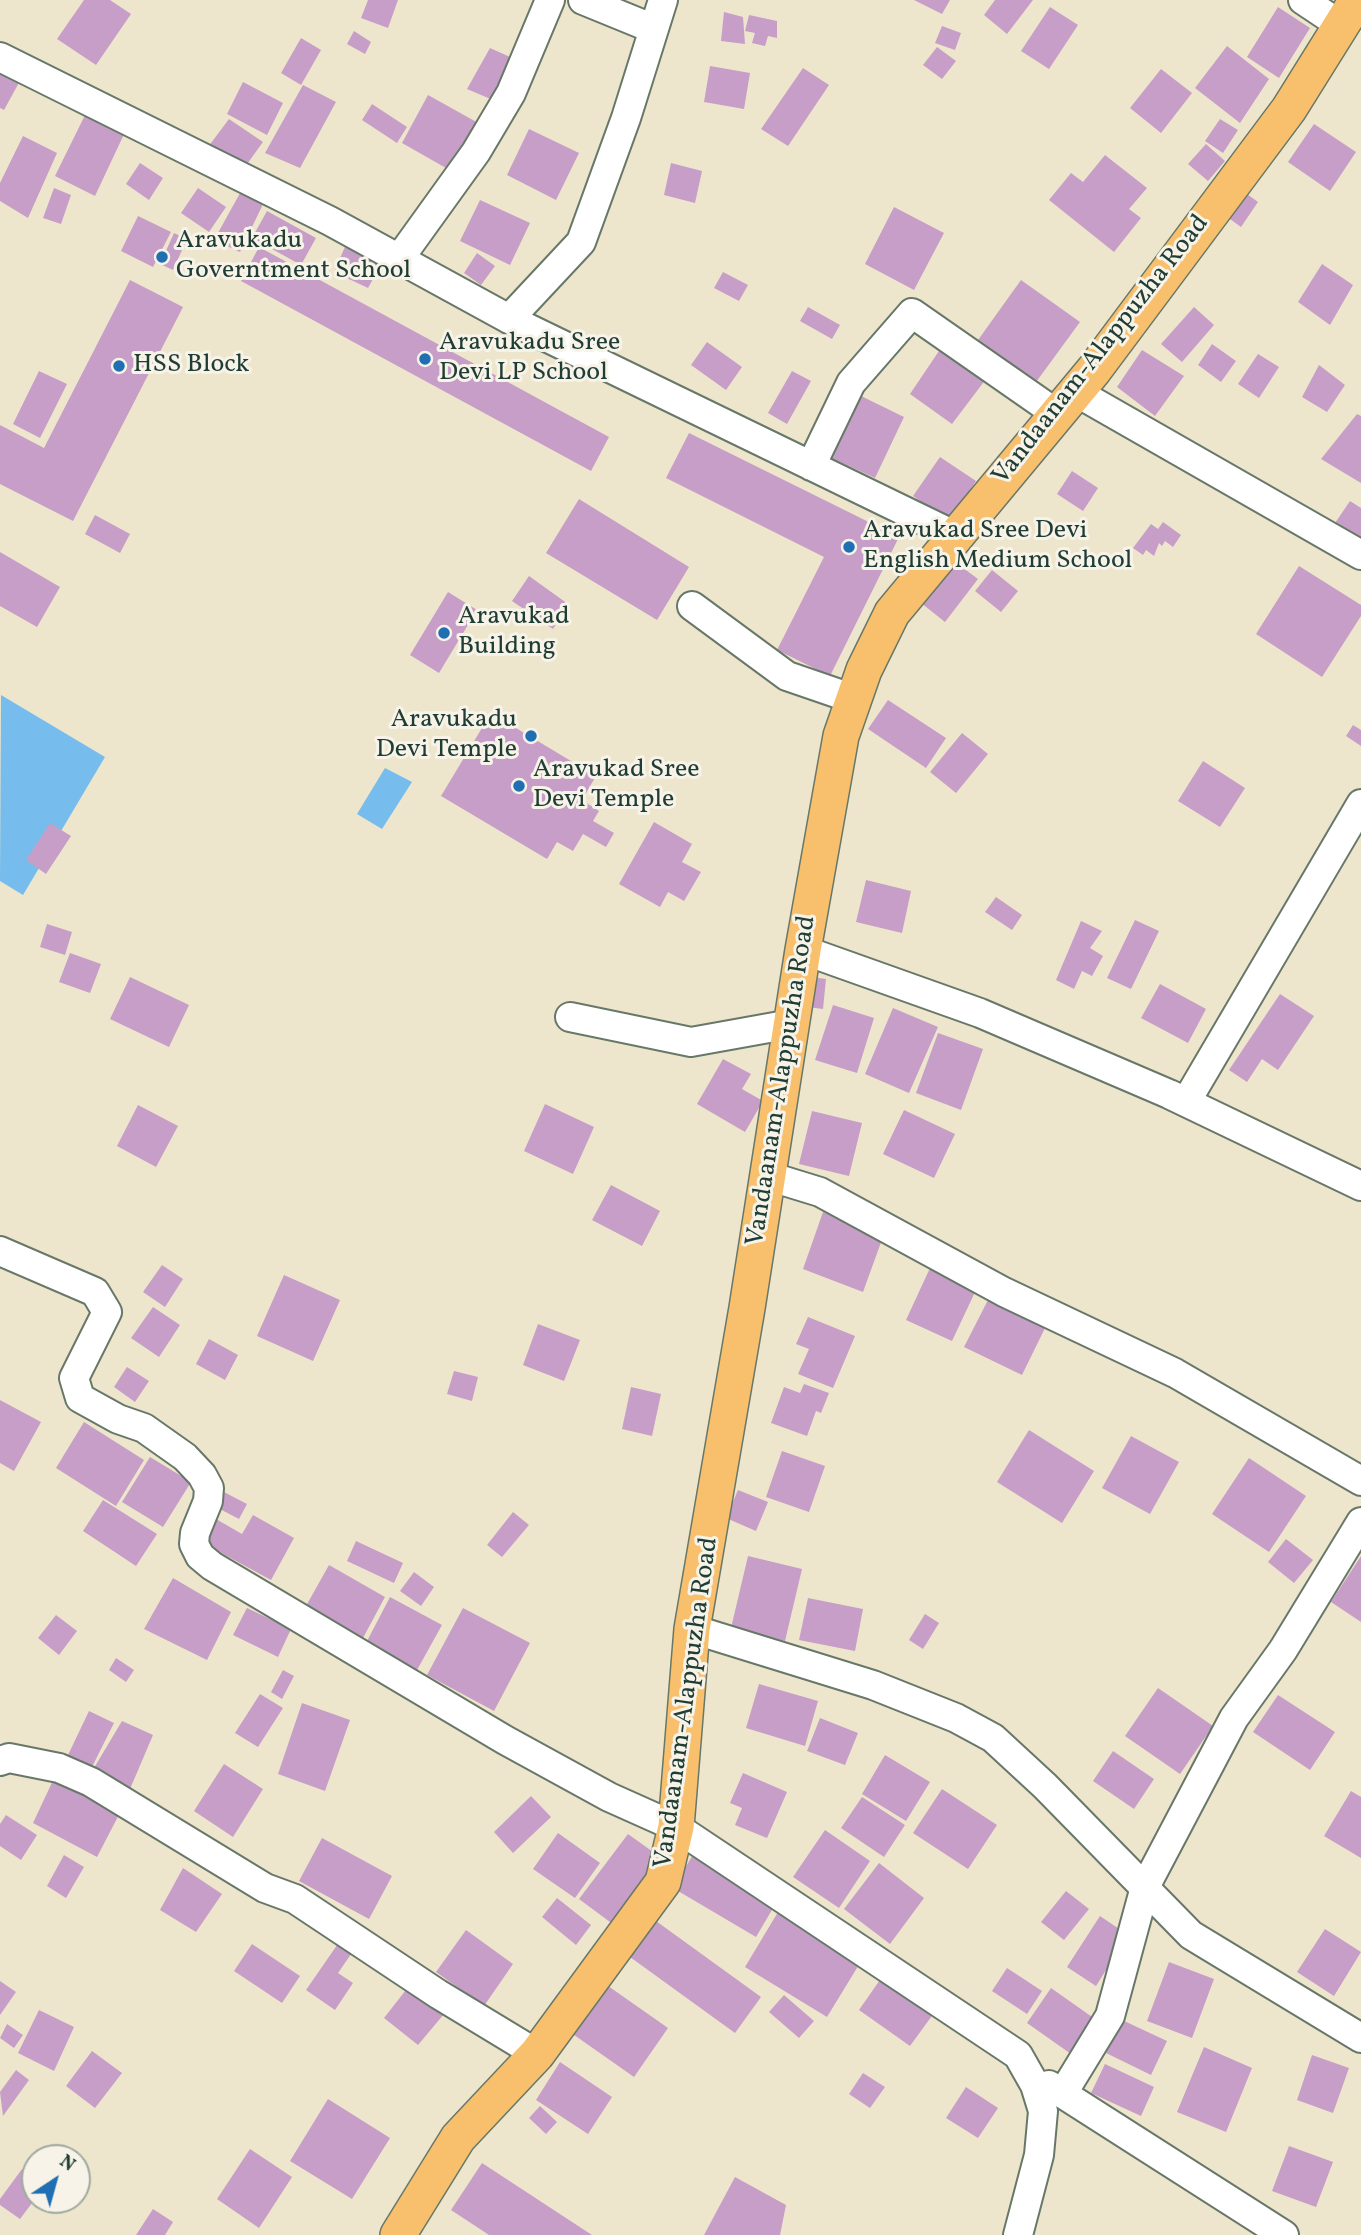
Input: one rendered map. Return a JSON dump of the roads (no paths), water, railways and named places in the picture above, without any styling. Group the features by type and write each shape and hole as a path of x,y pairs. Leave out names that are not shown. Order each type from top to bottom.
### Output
{"main road":[{"name":"Vandaanam-Alappuzha Road","path":"398,2235 458,2138 537,2054 663,1882 676,1827 692,1629 803,950 841,736 854,699 892,613 1066,403 1289,109 1350,13"}],"street":[{"path":"399,259 476,152 511,93 550,0"},
{"path":"583,0 654,29"},
{"path":"509,320 580,242 663,0"},
{"path":"1303,0 1350,13"},
{"path":"0,57 330,221 509,320 956,536"},
{"path":"811,466 851,383 912,313 1066,403 1361,555"},
{"path":"692,606 787,676 854,699"},
{"path":"1186,1102 1361,804"},
{"path":"803,950 981,1013 1186,1102 1361,1186"},
{"path":"570,1017 691,1042 791,1024"},
{"path":"768,1176 820,1192 1004,1292 1175,1373 1361,1480"},
{"path":"0,1251 95,1292 107,1312 74,1378 80,1398 118,1419 144,1428 185,1457 202,1475 209,1489 208,1501 195,1533 194,1544 200,1556 505,1741 609,1797 676,1827 1018,2056 1035,2085 1042,2111 1039,2155 1018,2235"},
{"path":"1063,2093 1110,2016 1144,1887 1234,1718 1283,1650 1361,1522"},
{"path":"692,1629 873,1685 956,1718 993,1738 1045,1786 1191,1935 1361,2038"},
{"path":"0,1761 9,1758 59,1768 91,1782 265,1888 295,1899 438,1994 537,2054"},
{"path":"1027,2070 1284,2235"}],"water":[{"path":"1,695 105,757 23,895 0,881"},
{"path":"385,768 412,782 382,829 357,814"}],"place":[{"name":"Aravukadu Governtment School","path":"162,257"},
{"name":"Aravukadu Sree Devi LP School","path":"425,359"},
{"name":"HSS Block","path":"119,366"},
{"name":"Aravukad Sree Devi English Medium School","path":"849,547"},
{"name":"Aravukad Building","path":"444,633"},
{"name":"Aravukadu Devi Temple","path":"531,736"},
{"name":"Aravukad Sree Devi Temple","path":"519,786"}]}
